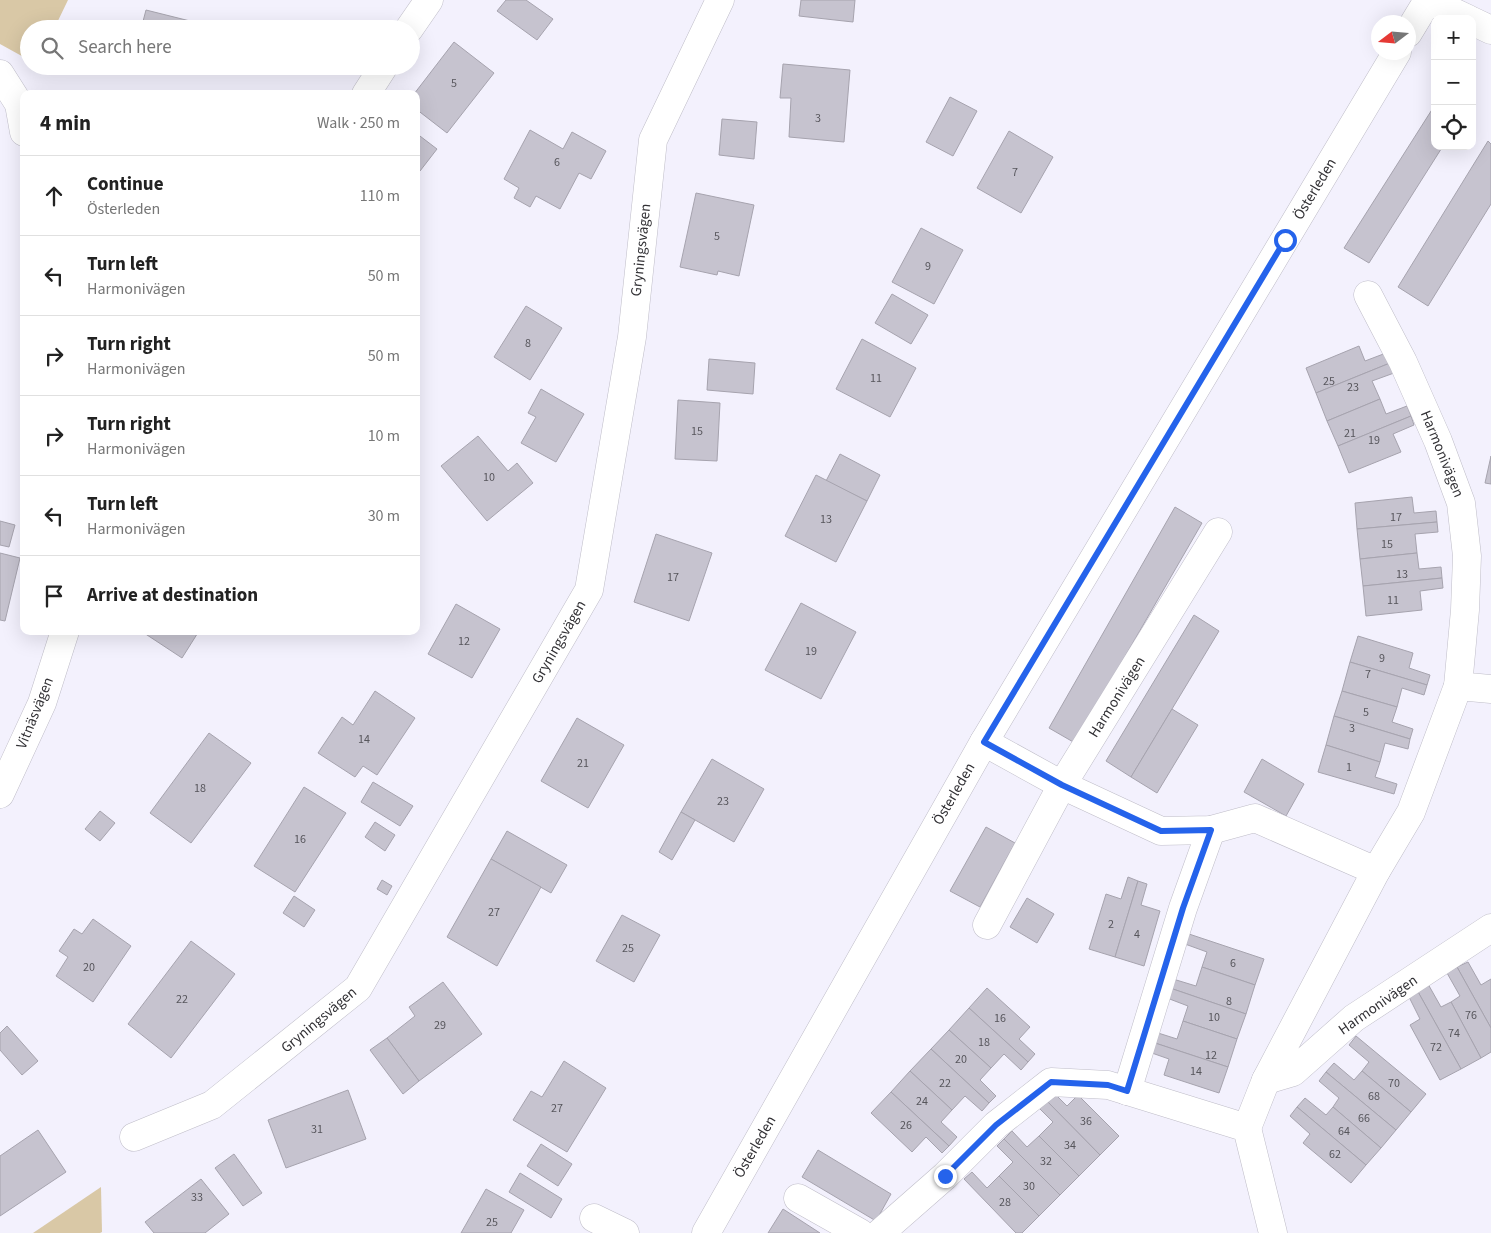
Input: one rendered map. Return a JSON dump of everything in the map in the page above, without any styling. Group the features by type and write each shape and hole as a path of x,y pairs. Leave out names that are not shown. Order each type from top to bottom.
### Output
{"street":[{"path":"416,20 429,0"},
{"name":"Gryningsvägen","path":"134,1137 212,1105 358,988 589,590 632,337 652,140 720,0"},
{"path":"1416,20 1428,0 1460,15"},
{"path":"1476,23 1491,30"},
{"name":"Österleden","path":"706,1233 984,742 1392,60"},
{"path":"0,74 19,104 20,110"},
{"path":"369,90 378,75"},
{"name":"Harmonivägen","path":"1247,1128 1266,1080 1376,871 1411,812 1458,686 1465,610 1467,556 1461,503 1438,441 1407,370 1368,295"},
{"name":"Harmonivägen","path":"987,924 1062,785 1218,532"},
{"name":"Vitnäsvägen","path":"0,794 42,703 64,635"},
{"path":"1458,686 1491,689"},
{"path":"984,742 1062,785 1161,831 1211,830 1255,818 1376,871"},
{"path":"1127,1091 1183,908 1211,830"},
{"name":"Harmonivägen","path":"1266,1080 1293,1072 1354,1018 1491,928"},
{"path":"880,1233 945,1176 996,1125 1051,1082 1108,1085 1247,1128 1273,1233"},
{"path":"798,1198 860,1233"},
{"path":"594,1218 626,1233"}],"shaded area":[{"path":"0,0 68,0 58,20 20,20 20,55 0,44"},
{"path":"101,1187 102,1232 33,1233"}],"building":[{"path":"506,0 526,0 553,19 537,40 497,11"},
{"path":"801,0 855,0 853,22 799,16"},
{"path":"146,10 186,20 143,20"},
{"path":"454,42 494,73 447,133 420,112 420,90 417,90"},
{"path":"783,64 850,70 844,142 789,137 791,98 780,98"},
{"path":"950,97 977,111 953,156 926,142"},
{"path":"1431,111 1431,150 1440,150 1369,263 1344,248"},
{"path":"722,119 757,122 754,159 719,155"},
{"path":"530,130 563,149 572,132 606,151 591,179 579,173 560,209 536,196 530,207 514,198 519,188 504,179"},
{"path":"1009,131 1053,157 1021,213 977,188"},
{"path":"420,136 437,149 420,171"},
{"path":"1488,141 1491,144 1491,204 1428,306 1398,287"},
{"path":"696,193 754,205 739,276 718,271 717,275 680,267"},
{"path":"921,228 963,250 934,304 892,282"},
{"path":"892,294 928,315 911,344 875,323"},
{"path":"526,306 562,328 530,380 494,357"},
{"path":"862,339 916,368 890,417 836,389"},
{"path":"1359,346 1365,361 1386,353 1390,363 1316,393 1306,368"},
{"path":"709,359 755,363 753,394 707,390"},
{"path":"1390,363 1394,373 1372,381 1380,399 1327,421 1316,393"},
{"path":"541,389 584,414 556,462 521,443 536,417 528,413"},
{"path":"1380,399 1386,414 1407,406 1411,416 1338,446 1327,421"},
{"path":"678,400 720,403 717,461 675,459"},
{"path":"1411,416 1414,425 1393,434 1401,452 1349,473 1338,446"},
{"path":"478,436 508,471 517,463 533,483 487,521 441,466"},
{"path":"840,454 880,475 867,501 826,481"},
{"path":"1491,456 1491,484 1485,483"},
{"path":"816,475 867,501 836,562 785,536"},
{"path":"1412,497 1414,513 1436,511 1437,522 1357,529 1355,503"},
{"path":"1175,507 1202,523 1075,743 1049,728"},
{"path":"0,521 15,525 9,547 0,545"},
{"path":"1437,522 1438,532 1415,534 1417,553 1360,559 1357,529"},
{"path":"656,534 712,553 689,621 634,602"},
{"path":"0,553 20,558 5,621 0,620"},
{"path":"1417,553 1419,569 1441,567 1442,578 1363,586 1360,559"},
{"path":"1442,578 1443,588 1420,591 1422,610 1366,616 1363,586"},
{"path":"801,603 856,632 821,699 765,670"},
{"path":"456,604 500,629 472,678 428,654"},
{"path":"1194,615 1219,631 1131,777 1106,761"},
{"path":"147,635 196,635 182,658"},
{"path":"1358,636 1413,653 1409,668 1430,675 1427,685 1350,662"},
{"path":"1350,662 1427,685 1424,695 1402,688 1397,707 1342,691"},
{"path":"375,691 415,718 377,775 363,766 355,777 318,753 342,717 353,725"},
{"path":"1342,691 1397,707 1392,722 1413,729 1410,739 1334,716"},
{"path":"1172,709 1198,725 1157,793 1131,777"},
{"path":"1334,716 1410,739 1408,749 1385,743 1380,762 1326,745"},
{"path":"577,718 624,745 588,808 541,781"},
{"path":"209,733 251,763 191,843 150,813"},
{"path":"1326,745 1380,762 1375,777 1397,784 1394,794 1318,772"},
{"path":"712,759 764,789 734,842 681,812"},
{"path":"1262,759 1304,784 1286,816 1244,792"},
{"path":"373,782 413,806 400,826 361,802"},
{"path":"304,787 346,813 295,892 254,866"},
{"path":"100,811 115,823 100,841 85,829"},
{"path":"681,812 695,820 672,860 659,852"},
{"path":"375,822 395,835 385,851 365,837"},
{"path":"986,827 1015,843 980,907 950,891"},
{"path":"507,831 567,865 551,893 491,859"},
{"path":"491,859 541,887 497,966 447,937"},
{"path":"1128,877 1138,881 1115,957 1089,949 1106,894 1121,899"},
{"path":"382,880 392,886 387,895 377,889"},
{"path":"1138,881 1147,884 1141,905 1160,911 1144,966 1115,957"},
{"path":"294,896 315,910 304,927 283,913"},
{"path":"1027,898 1054,914 1037,943 1010,927"},
{"path":"622,915 660,935 634,982 596,961"},
{"path":"93,919 131,946 93,1002 56,976 68,957 59,951 74,929 82,934"},
{"path":"1189,934 1264,959 1255,985 1202,967 1207,952 1185,944"},
{"path":"191,941 235,974 171,1058 128,1024"},
{"path":"1468,962 1481,985 1491,979 1491,1028 1457,967"},
{"path":"1202,967 1255,985 1246,1014 1170,988 1173,979 1196,986"},
{"path":"1457,967 1491,1028 1491,1052 1481,1058 1451,1002 1460,996 1447,973"},
{"path":"443,982 482,1034 419,1081 387,1038 415,1016 409,1007"},
{"path":"1428,984 1441,1007 1451,1002 1481,1058 1461,1069 1417,990"},
{"path":"987,988 1030,1027 1019,1039 1035,1054 1028,1062 969,1008"},
{"path":"1170,988 1246,1014 1237,1039 1183,1021 1188,1006 1167,998"},
{"path":"1417,990 1461,1069 1440,1080 1410,1025 1420,1019 1408,995"},
{"path":"969,1008 1028,1062 1021,1070 1004,1054 991,1068 949,1030"},
{"path":"1183,1021 1237,1039 1228,1067 1152,1042 1155,1032 1177,1039"},
{"path":"7,1026 38,1061 22,1075 0,1050 0,1033"},
{"path":"949,1030 991,1068 980,1080 996,1096 989,1103 931,1049"},
{"path":"1356,1036 1426,1094 1411,1112 1362,1071 1369,1062 1349,1045"},
{"path":"387,1038 419,1081 403,1094 370,1050"},
{"path":"1152,1042 1228,1067 1219,1093 1164,1075 1169,1059 1149,1052"},
{"path":"931,1049 989,1103 982,1111 965,1096 952,1110 910,1071"},
{"path":"564,1061 606,1088 567,1152 513,1120 531,1091 542,1097"},
{"path":"1334,1063 1354,1080 1362,1071 1411,1112 1396,1130 1326,1072"},
{"path":"910,1071 952,1110 941,1122 957,1137 949,1146 891,1092"},
{"path":"1326,1072 1396,1130 1381,1148 1333,1107 1339,1098 1319,1081"},
{"path":"348,1090 366,1139 286,1168 268,1120"},
{"path":"1052,1091 1067,1106 1078,1095 1119,1136 1100,1155 1044,1098"},
{"path":"891,1092 949,1146 942,1153 926,1137 912,1152 871,1113"},
{"path":"1044,1098 1100,1155 1079,1176 1039,1136 1053,1122 1037,1106"},
{"path":"1305,1098 1326,1115 1333,1107 1381,1148 1366,1165 1297,1107"},
{"path":"1297,1107 1366,1165 1351,1183 1303,1143 1310,1134 1290,1116"},
{"path":"38,1130 66,1172 0,1216 0,1156"},
{"path":"1012,1131 1027,1147 1039,1136 1079,1176 1060,1195 1004,1139"},
{"path":"1004,1139 1060,1195 1039,1216 999,1176 1013,1162 997,1146"},
{"path":"541,1144 572,1164 558,1186 527,1166"},
{"path":"818,1150 891,1194 876,1221 802,1177"},
{"path":"234,1154 262,1193 243,1206 215,1168"},
{"path":"972,1172 987,1188 999,1176 1039,1216 1022,1233 1016,1233 964,1179"},
{"path":"520,1173 562,1199 551,1218 509,1192"},
{"path":"201,1179 229,1214 205,1233 154,1233 145,1222"},
{"path":"486,1189 524,1210 511,1233 461,1233"},
{"path":"783,1209 820,1233 768,1233"}],"route":[{"path":"945,1176 996,1125 1051,1082 1108,1085 1127,1091 1183,908 1211,830 1161,831 1062,785 984,742 1285,240"}]}
